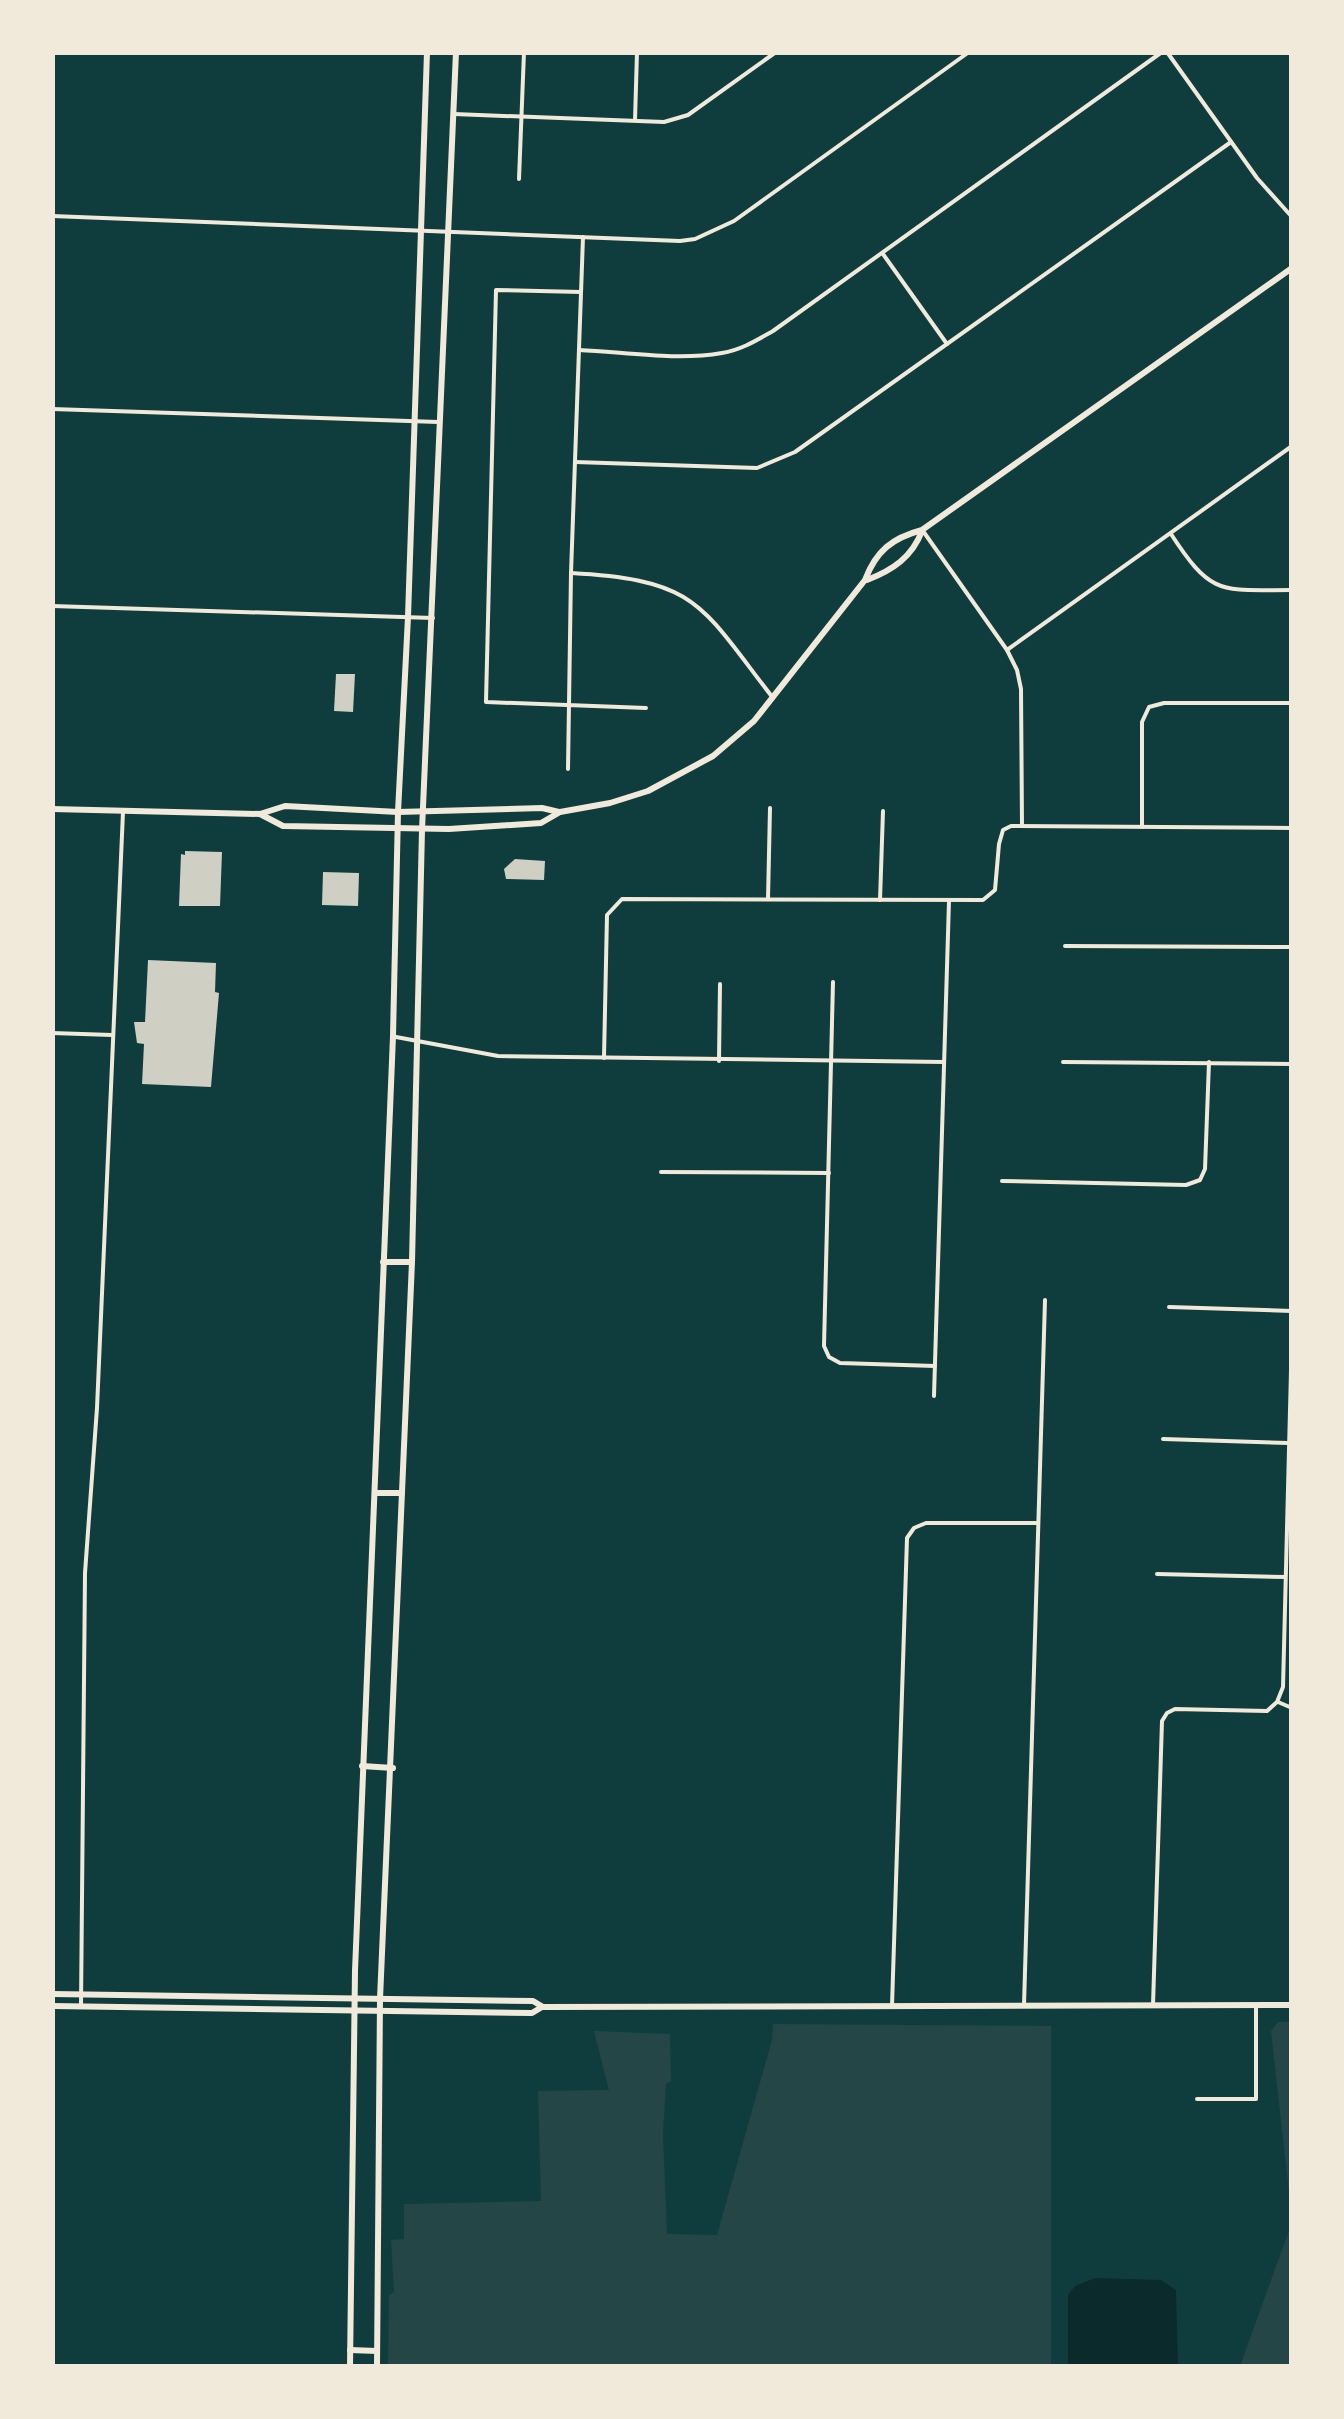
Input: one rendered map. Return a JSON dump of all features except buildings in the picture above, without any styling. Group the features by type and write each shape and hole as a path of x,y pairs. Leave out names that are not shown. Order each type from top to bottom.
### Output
{"main road":[{"path":"350,2366 354,1999 428,52"},
{"path":"376,2366 380,1999 412,1262 422,830 456,52"},
{"path":"260,814 282,826 397,830 542,823 560,812 610,803 648,790 694,769 731,743 773,698 865,580 874,558 899,536 922,530 1292,268"},
{"path":"865,580 886,573 915,550 922,530"},
{"path":"52,809 260,814 285,806 398,812 542,808 560,812"},
{"path":"383,1262 412,1262"},
{"path":"375,1493 402,1493"},
{"path":"362,1766 392,1768"},
{"path":"52,1994 533,2002 543,2007 1292,2005"},
{"path":"132,1995 132,2008"},
{"path":"184,1996 184,2009"},
{"path":"52,2006 354,2013 532,2013 543,2007"},
{"path":"350,2350 377,2351"}],"street":[{"path":"520,179 524,52"},
{"path":"634,120 638,52"},
{"path":"454,114 664,122 688,115 776,52"},
{"path":"52,216 680,241 734,221 969,52"},
{"path":"579,350 689,355 722,354 746,346 1164,52 1292,217"},
{"path":"575,462 756,468 795,452 1231,142"},
{"path":"568,769 583,236"},
{"path":"882,253 947,344"},
{"path":"581,292 496,290 486,702 646,708"},
{"path":"52,409 442,422"},
{"path":"1007,650 1292,446"},
{"path":"922,530 1007,650 1021,689 1022,826"},
{"path":"1170,533 1192,566 1214,585 1228,590 1292,590"},
{"path":"571,573 640,578 680,592 710,616 773,698"},
{"path":"52,606 434,618"},
{"path":"1142,827 1142,722 1149,707 1164,703 1292,703"},
{"path":"768,899 770,808"},
{"path":"80,2006 86,1574 98,1408 123,811"},
{"path":"880,900 882,811"},
{"path":"604,1058 607,915 622,899 983,900 996,890 998,844 1003,830 1022,826 1292,828"},
{"path":"934,1396 948,901"},
{"path":"1065,946 1292,947"},
{"path":"833,982 824,1346 828,1357 840,1362 935,1366"},
{"path":"719,1060 720,984"},
{"path":"52,1033 112,1034"},
{"path":"393,1036 498,1056 944,1062"},
{"path":"1064,1062 1292,1064"},
{"path":"1002,1181 1186,1186 1200,1180 1206,1169 1208,1062"},
{"path":"661,1172 829,1174"},
{"path":"1024,2006 1045,1300"},
{"path":"1169,1307 1292,1311"},
{"path":"1153,2005 1162,1721 1166,1713 1175,1709 1266,1711 1277,1702 1283,1687 1292,1330"},
{"path":"1163,1440 1288,1443"},
{"path":"892,2006 908,1538 914,1528 926,1523 1038,1523"},
{"path":"1158,1574 1285,1577"},
{"path":"1277,1702 1292,1708"},
{"path":"1197,2098 1256,2099 1256,2005"}],"shaded area":[{"path":"1278,2022 1291,2022 1291,2210 1271,2031"},
{"path":"773,2024 1051,2026 1051,2366 388,2366 389,2295 394,2292 391,2240 404,2239 404,2204 541,2201 538,2091 609,2090 594,2031 670,2034 671,2081 666,2084 663,2135 667,2234 717,2235 772,2040"},
{"path":"1291,2225 1291,2366 1240,2366"},
{"path":"1095,2278 1161,2280 1176,2290 1178,2366 1068,2366 1068,2295 1075,2286"}]}
